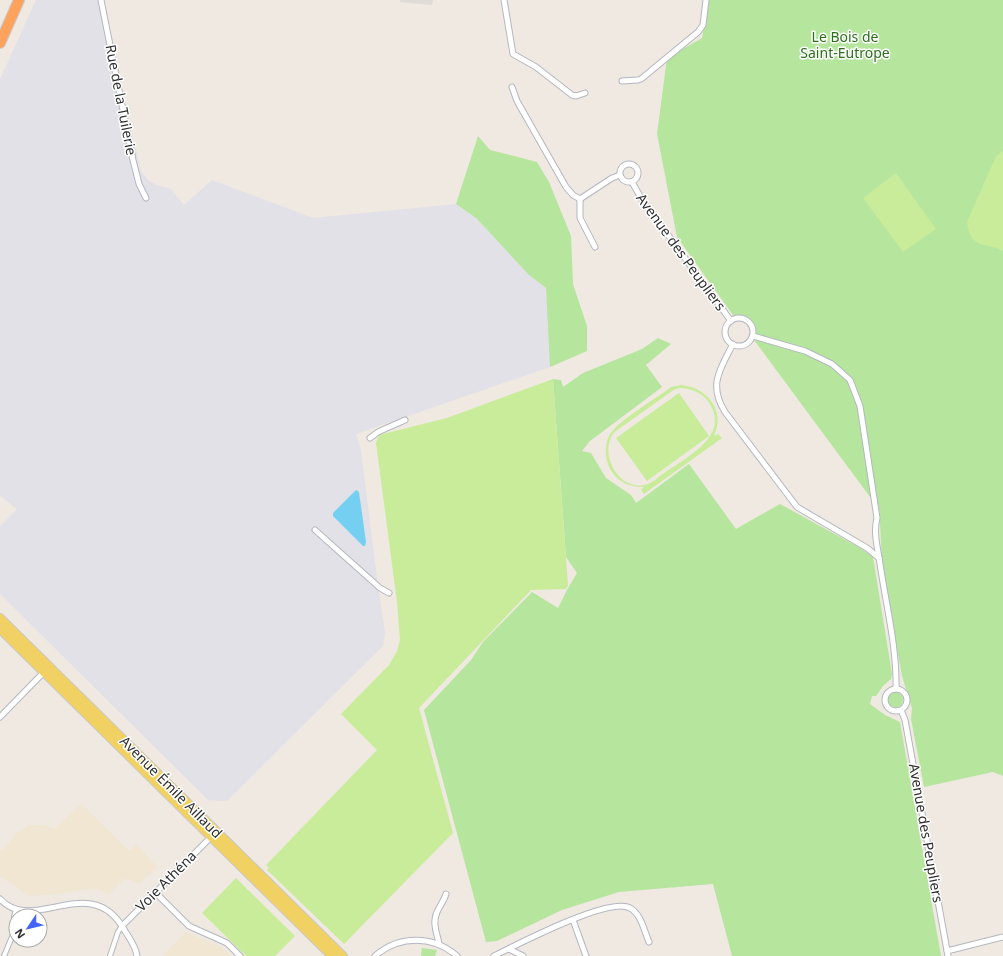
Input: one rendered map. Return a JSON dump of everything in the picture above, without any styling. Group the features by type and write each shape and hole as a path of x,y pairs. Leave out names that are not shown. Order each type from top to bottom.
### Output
{"highway":[{"path":"0,44 19,0"}],"main road":[{"name":"Avenue Émile Aillaud","path":"0,618 343,956"},
{"name":"Avenue Émile Aillaud","path":"0,628 332,956"}],"street":[{"name":"Rue de la Tuilerie","path":"101,0 139,184 146,198"},
{"path":"504,0 512,54 536,67 572,95 576,96 585,93"},
{"path":"622,81 641,79 698,32 702,25 706,0"},
{"path":"512,87 517,101 566,187 573,195 580,199"},
{"path":"624,166 634,166 638,175 632,182 623,180 620,175 620,170 624,166"},
{"path":"580,199 612,178 620,175"},
{"name":"Avenue des Peupliers","path":"632,182 640,198 731,321"},
{"path":"580,199 580,218 595,247"},
{"path":"740,318 749,322 752,326 753,336 750,342 744,346 733,344 727,338 727,326 731,321 740,318"},
{"path":"753,336 805,351 832,364 850,380 860,406 877,518 874,527 894,649 896,689 886,694 885,702 891,710 901,710"},
{"path":"733,344 721,366 716,383 718,398 725,412 797,507 867,548 879,558"},
{"path":"370,438 378,432 405,420"},
{"path":"315,530 375,584 389,593"},
{"path":"0,717 44,672"},
{"name":"Avenue des Peupliers","path":"896,689 903,692 907,698 906,705 901,710 905,720 948,954"},
{"name":"Voie Athéna","path":"122,926 211,837"},
{"path":"155,892 189,926 227,943 240,956"},
{"path":"439,944 435,921 437,912 444,901 446,894"},
{"path":"0,899 8,906 13,908"},
{"path":"46,908 87,903 100,905 110,910 122,926 137,956"},
{"path":"494,956 573,920 613,906 626,906 639,916 648,942"},
{"path":"573,920 586,956"},
{"path":"110,956 122,926"},
{"path":"948,954 1003,937"},
{"path":"375,956 388,947 408,940 428,941 439,944 457,956"},
{"path":"4,956 8,946"},
{"path":"509,949 523,956"}],"shaded area":[{"path":"36,0 100,0 141,171 148,180 156,185 171,189 184,205 212,180 313,218 456,204 476,218 529,275 546,288 552,362 550,367 356,434 361,450 385,632 383,646 227,801 208,800 0,594 0,526 17,509 0,496 0,79"},
{"path":"400,0 433,0 432,5 400,2"},
{"path":"81,804 129,851 136,844 157,867 139,884 125,878 109,894 94,888 58,894 28,896 0,876 0,850 4,849 16,834 29,825 43,825 55,829"},
{"path":"186,932 223,948 231,956 162,956"}],"green space":[{"name":"Le Bois de Saint-Eutrope","path":"709,0 1003,0 1003,776 993,772 924,787 911,719 912,708 902,676 887,596 882,561 879,506 873,501 754,340 755,328 748,317 733,315 677,237 657,134 667,58 702,38"},
{"path":"478,136 490,150 537,162 549,182 571,236 573,284 587,326 587,351 550,367 546,288 529,275 476,218 456,204"},
{"path":"1003,151 1003,251 975,241 969,231 967,222 996,156"},
{"path":"896,173 936,229 903,252 863,198"},
{"path":"658,338 671,344 646,365 662,387 590,441 582,451 591,453 606,478 631,495 636,503 689,464 736,529 780,504 862,549 873,557 892,674 891,679 883,686 876,696 872,696 870,704 885,715 900,722 941,956 732,956 713,884 619,892 562,910 497,941 486,942 424,710 471,660 483,642 532,592 558,608 577,573 566,557 553,379 561,380 563,387 583,373 642,349"},
{"path":"553,379 568,585 566,589 531,590 419,708 453,833 344,944 267,870 269,868 266,865 377,750 341,714 389,665 397,651 400,640 397,602 376,443 379,435 447,418"},
{"path":"681,385 690,387 699,390 706,395 716,409 718,418 714,436 718,434 722,438 644,494 641,490 644,487 626,484 615,476 607,462 606,444 614,429 671,387","holes":["675,389 695,391 702,395 711,406 715,418 714,429 708,438 690,456 651,482 640,486 630,484 622,479 615,472 611,463 609,443 613,434"]},
{"path":"679,393 709,436 647,481 616,438"},
{"path":"895,692 901,694 903,700 901,706 895,708 889,706 887,700 889,694"},
{"path":"236,878 295,936 275,956 246,956 202,913"},
{"path":"422,948 437,950 435,956 421,956"}],"water":[{"path":"356,490 359,492 366,542 365,546 363,546 333,516 333,513"}]}
